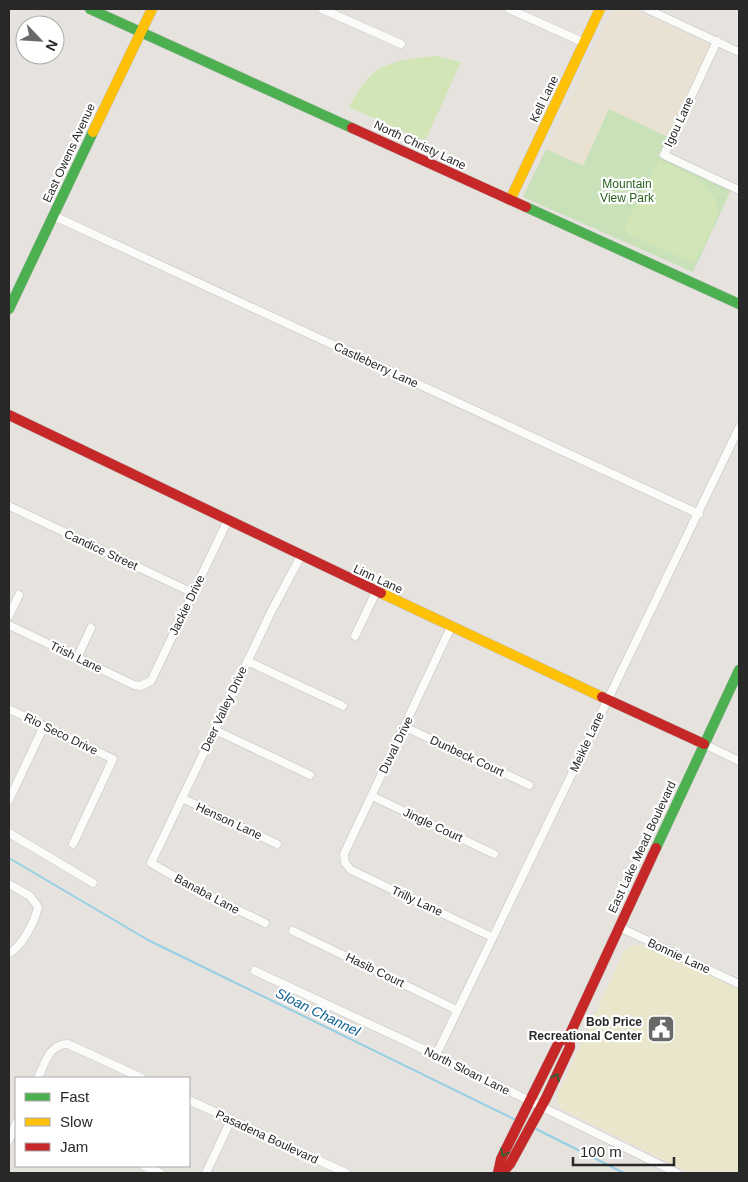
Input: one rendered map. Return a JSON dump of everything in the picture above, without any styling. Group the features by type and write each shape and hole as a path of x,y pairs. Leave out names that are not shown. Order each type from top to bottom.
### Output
{"street":[{"name":"North Christy Lane","path":"90,9 739,304"},
{"name":"East Owens Avenue","path":"9,309 152,9"},
{"path":"322,9 400,44"},
{"path":"508,9 585,43"},
{"name":"Kell Lane","path":"510,200 600,9"},
{"path":"647,9 739,52"},
{"name":"Igou Lane","path":"717,42 664,155 739,190"},
{"name":"Castleberry Lane","path":"54,216 699,514"},
{"name":"Linn Lane","path":"9,415 227,522 739,761"},
{"name":"Meikle Lane","path":"436,1056 492,936 699,514 739,428"},
{"name":"Candice Street","path":"9,506 193,593"},
{"name":"Jackie Drive","path":"144,685 151,681 227,522"},
{"name":"Deer Valley Drive","path":"151,863 247,661 301,556"},
{"path":"355,636 376,592"},
{"path":"9,616 19,595"},
{"name":"Trish Lane","path":"9,625 134,685 144,685"},
{"name":"Duval Drive","path":"345,863 344,854 405,728 450,627"},
{"path":"77,658 91,628"},
{"path":"247,661 343,706"},
{"name":"East Lake Mead Boulevard","path":"500,1173 510,1164 524,1139 570,1047 569,1036 739,670"},
{"name":"Rio Seco Drive","path":"9,709 113,759 73,844"},
{"path":"9,800 44,726"},
{"name":"Dunbeck Court","path":"405,728 529,785"},
{"path":"215,730 310,775"},
{"name":"Jingle Court","path":"372,796 494,854"},
{"name":"Henson Lane","path":"182,798 277,844"},
{"path":"9,833 93,883"},
{"name":"Banaba Lane","path":"151,863 203,893 265,923"},
{"name":"Trilly Lane","path":"345,863 351,870 492,936"},
{"path":"9,884 30,896 38,907 23,938 15,950 9,953"},
{"name":"Bonnie Lane","path":"619,927 739,984"},
{"name":"Hasib Court","path":"293,931 457,1010"},
{"name":"North Sloan Lane","path":"255,971 541,1106 677,1173"},
{"name":"East Lake Mead Boulevard","path":"500,1173 500,1159 531,1102 559,1042 569,1036"},
{"path":"38,1077 51,1050 59,1044 68,1044 140,1077"},
{"name":"Pasadena Boulevard","path":"190,1100 346,1173"},
{"path":"206,1173 231,1120"},
{"path":"9,1140 15,1125"},
{"path":"146,1167 160,1173"}],"shaded area":[{"path":"613,9 631,9 711,45 668,137 609,109 583,166 546,149"}],"green space":[{"path":"436,56 461,62 425,141 349,107 357,92 366,81 384,67 406,60"},
{"name":"Mountain View Park","path":"609,109 668,137 658,156 731,190 693,272 523,197 546,149 583,166"},
{"path":"659,160 696,179 704,185 716,201 717,215 694,263 626,233 624,227"}],"sand":[{"path":"633,945 640,945 739,989 739,1173 689,1173 560,1108 556,1098 624,951"}],"waterway":[{"name":"Sloan Channel","path":"9,858 148,940 516,1120"},
{"name":"Sloan Channel","path":"534,1128 624,1173"}],"traffic: fast":[{"path":"90,9 352,128"},
{"path":"9,309 93,132"},
{"path":"526,207 739,304"},
{"path":"656,848 739,670"}],"traffic: slow":[{"path":"93,132 152,9"},
{"path":"510,200 600,9"},
{"path":"381,593 602,697"}],"traffic: jam":[{"path":"352,128 526,207"},
{"path":"9,415 381,593"},
{"path":"602,697 704,744"},
{"path":"498,1173 501,1159 559,1042 569,1036 656,848"},
{"path":"502,1173 510,1164 546,1098 570,1047 569,1036"}],"place":[{"name":"Bob Price Recreational Center","path":"661,1029"}]}
